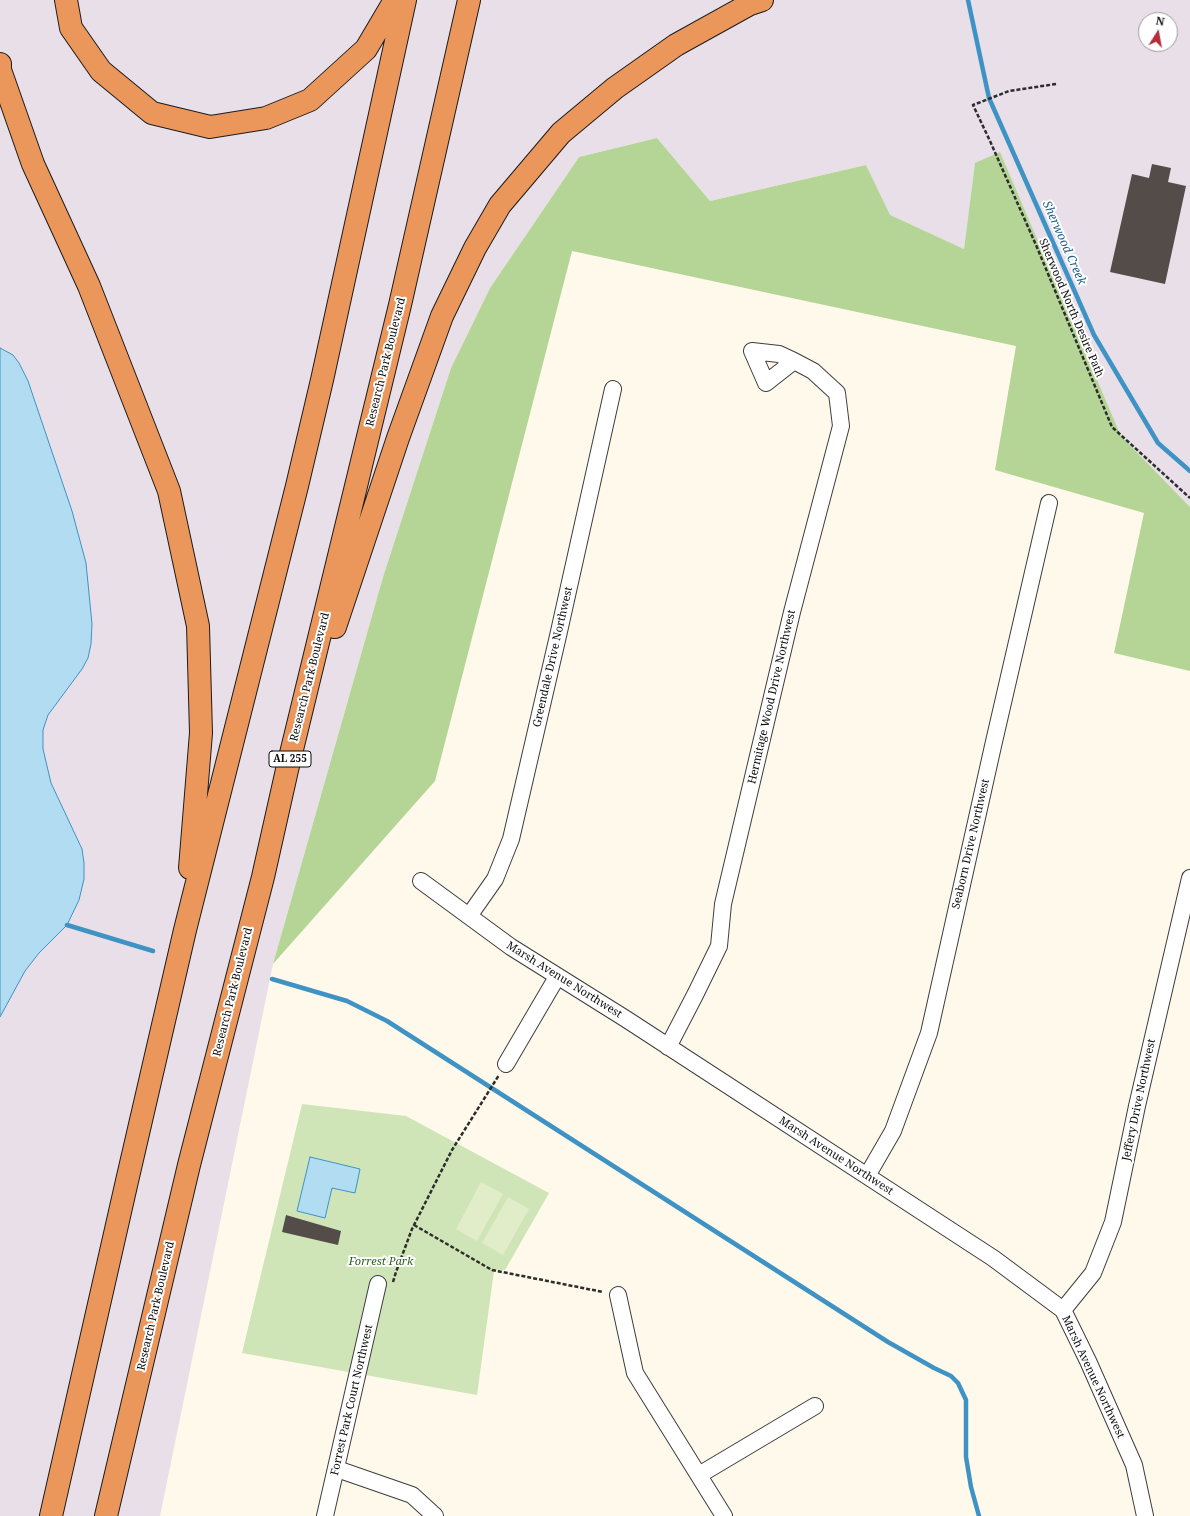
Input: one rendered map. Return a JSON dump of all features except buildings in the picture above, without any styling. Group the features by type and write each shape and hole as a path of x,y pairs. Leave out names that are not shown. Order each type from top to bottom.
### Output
{"highway":[{"path":"66,0 71,28 101,71 152,113 210,127 266,118 310,100 366,49 395,0"},
{"path":"51,1516 126,1181 185,930 299,478 322,380 405,0"},
{"name":"Research Park Boulevard","path":"106,1516 189,1165 263,877 287,770 398,312 469,0"},
{"path":"287,770 398,438 442,316 475,248 500,204 561,134 615,88 676,45 750,4 762,0"},
{"path":"0,64 0,70 33,164 89,286 169,491 198,626 201,733 185,930"}],"street":[{"name":"Hermitage Wood Drive Northwest","path":"668,1047 719,946 725,896 792,612 841,426 837,393 813,371 794,361"},
{"name":"Greendale Drive Northwest","path":"469,916 495,879 511,839 551,667 612,389"},
{"name":"Seaborn Drive Northwest","path":"867,1176 893,1131 929,1033 1049,503"},
{"name":"Jeffery Drive Northwest","path":"1063,1310 1093,1273 1113,1222 1137,1106 1190,878"},
{"name":"Marsh Avenue Northwest","path":"421,881 511,947 993,1258 1063,1310 1088,1361 1134,1465 1144,1516"},
{"path":"506,1064 557,977"},
{"name":"Forrest Park Court Northwest","path":"325,1516 385,1286"},
{"path":"618,1295 635,1373 724,1516"},
{"path":"699,1475 815,1406"},
{"path":"337,1469 412,1495 435,1516"}],"path":[{"name":"Sherwood North Desire Path","path":"1056,84 1009,91 973,106 1030,231 1112,428 1190,498"},
{"path":"385,1286 396,1272 414,1225 452,1150 497,1079"},
{"path":"414,1225 492,1270 618,1295"}],"shaded area":[{"path":"0,0 1190,0 1190,507 1121,436 1000,153 975,164 964,249 889,215 866,165 710,201 657,138 579,157 490,288 451,368 383,577 273,964 160,1516 0,1516"}],"green space":[{"path":"657,138 710,201 866,165 890,215 964,249 975,163 1000,152 1121,436 1190,507 1190,671 1114,653 1144,513 995,470 1016,346 572,251 435,781 273,964 383,577 451,368 490,288 579,157"},
{"name":"Forrest Park","path":"302,1104 406,1116 549,1193 505,1270 494,1271 477,1395 242,1353"},
{"path":"481,1182 503,1194 477,1241 456,1229"},
{"path":"508,1197 529,1209 503,1255 482,1243"}],"water":[{"path":"0,348 13,355 28,381 72,511 86,563 92,624 91,644 88,658 82,669 48,715 43,730 43,749 51,783 82,849 84,879 79,900 67,925 39,953 25,971 0,1017"},
{"path":"310,1157 360,1169 355,1193 332,1188 325,1218 297,1211"}],"waterway":[{"name":"Sherwood Creek","path":"968,0 989,98 1094,335 1158,443 1190,471"},
{"path":"67,925 153,951"},
{"path":"272,979 347,1001 387,1021 888,1342 951,1376 958,1383 966,1400 966,1457 971,1487 979,1516"}]}
